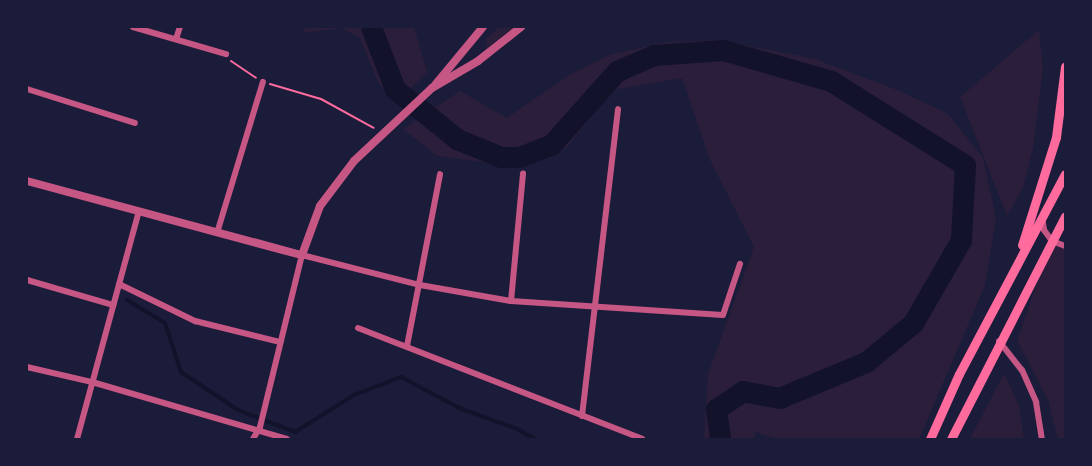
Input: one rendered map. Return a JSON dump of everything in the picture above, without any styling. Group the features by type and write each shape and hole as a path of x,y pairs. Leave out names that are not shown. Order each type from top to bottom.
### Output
{"main road":[{"path":"1002,295 1035,211 1056,137 1065,68"},
{"path":"930,439 1065,174"},
{"path":"951,439 999,341 1065,216"}],"street":[{"path":"134,27 226,54"},
{"path":"176,39 180,27"},
{"path":"256,433 263,415 302,255 320,206 382,133 432,88 483,27"},
{"path":"432,88 478,61 521,27"},
{"path":"217,233 263,82"},
{"path":"27,89 135,123"},
{"path":"582,416 618,109"},
{"path":"406,346 420,285 440,174"},
{"path":"512,301 523,174"},
{"path":"27,181 420,285 512,301 596,310 723,315 740,264"},
{"path":"77,439 139,211"},
{"path":"1042,217 1044,230 1052,241 1065,246"},
{"path":"27,280 113,305"},
{"path":"119,284 195,321 280,342"},
{"path":"358,328 642,439"},
{"path":"999,341 1022,370 1036,402 1042,439"},
{"path":"27,367 92,382 256,433 287,439"}],"path":[{"path":"226,54 233,64 263,82 321,99 382,133"}],"shaded area":[{"path":"304,27 414,27 427,72 396,103 378,82 360,38 342,28 304,33"},
{"path":"499,27 515,27 487,48 486,39"},
{"path":"1039,30 1043,69 1033,148 1023,188 1007,216 960,97"},
{"path":"718,40 815,59 900,91 948,114 983,158 996,218 985,285 919,439 776,439 756,432 754,439 704,439 708,374 754,247 710,160 682,78 613,90 566,148 517,166 437,156 403,129 460,91 507,118 569,75 609,55 666,42"},
{"path":"1052,241 1065,246 1065,439 1058,439 1048,400 1017,340"},
{"path":"1004,373 1019,406 1024,439 970,439"}],"waterway":[{"path":"371,27 395,89 457,139 501,157 519,157 551,145 617,71 654,55 723,50 831,81 965,165 961,240 913,323 866,362 779,398 743,391 716,409 720,439"},
{"path":"127,300 165,323 181,372 238,410 295,432 354,395 401,377 459,408 517,429 535,439"}]}
